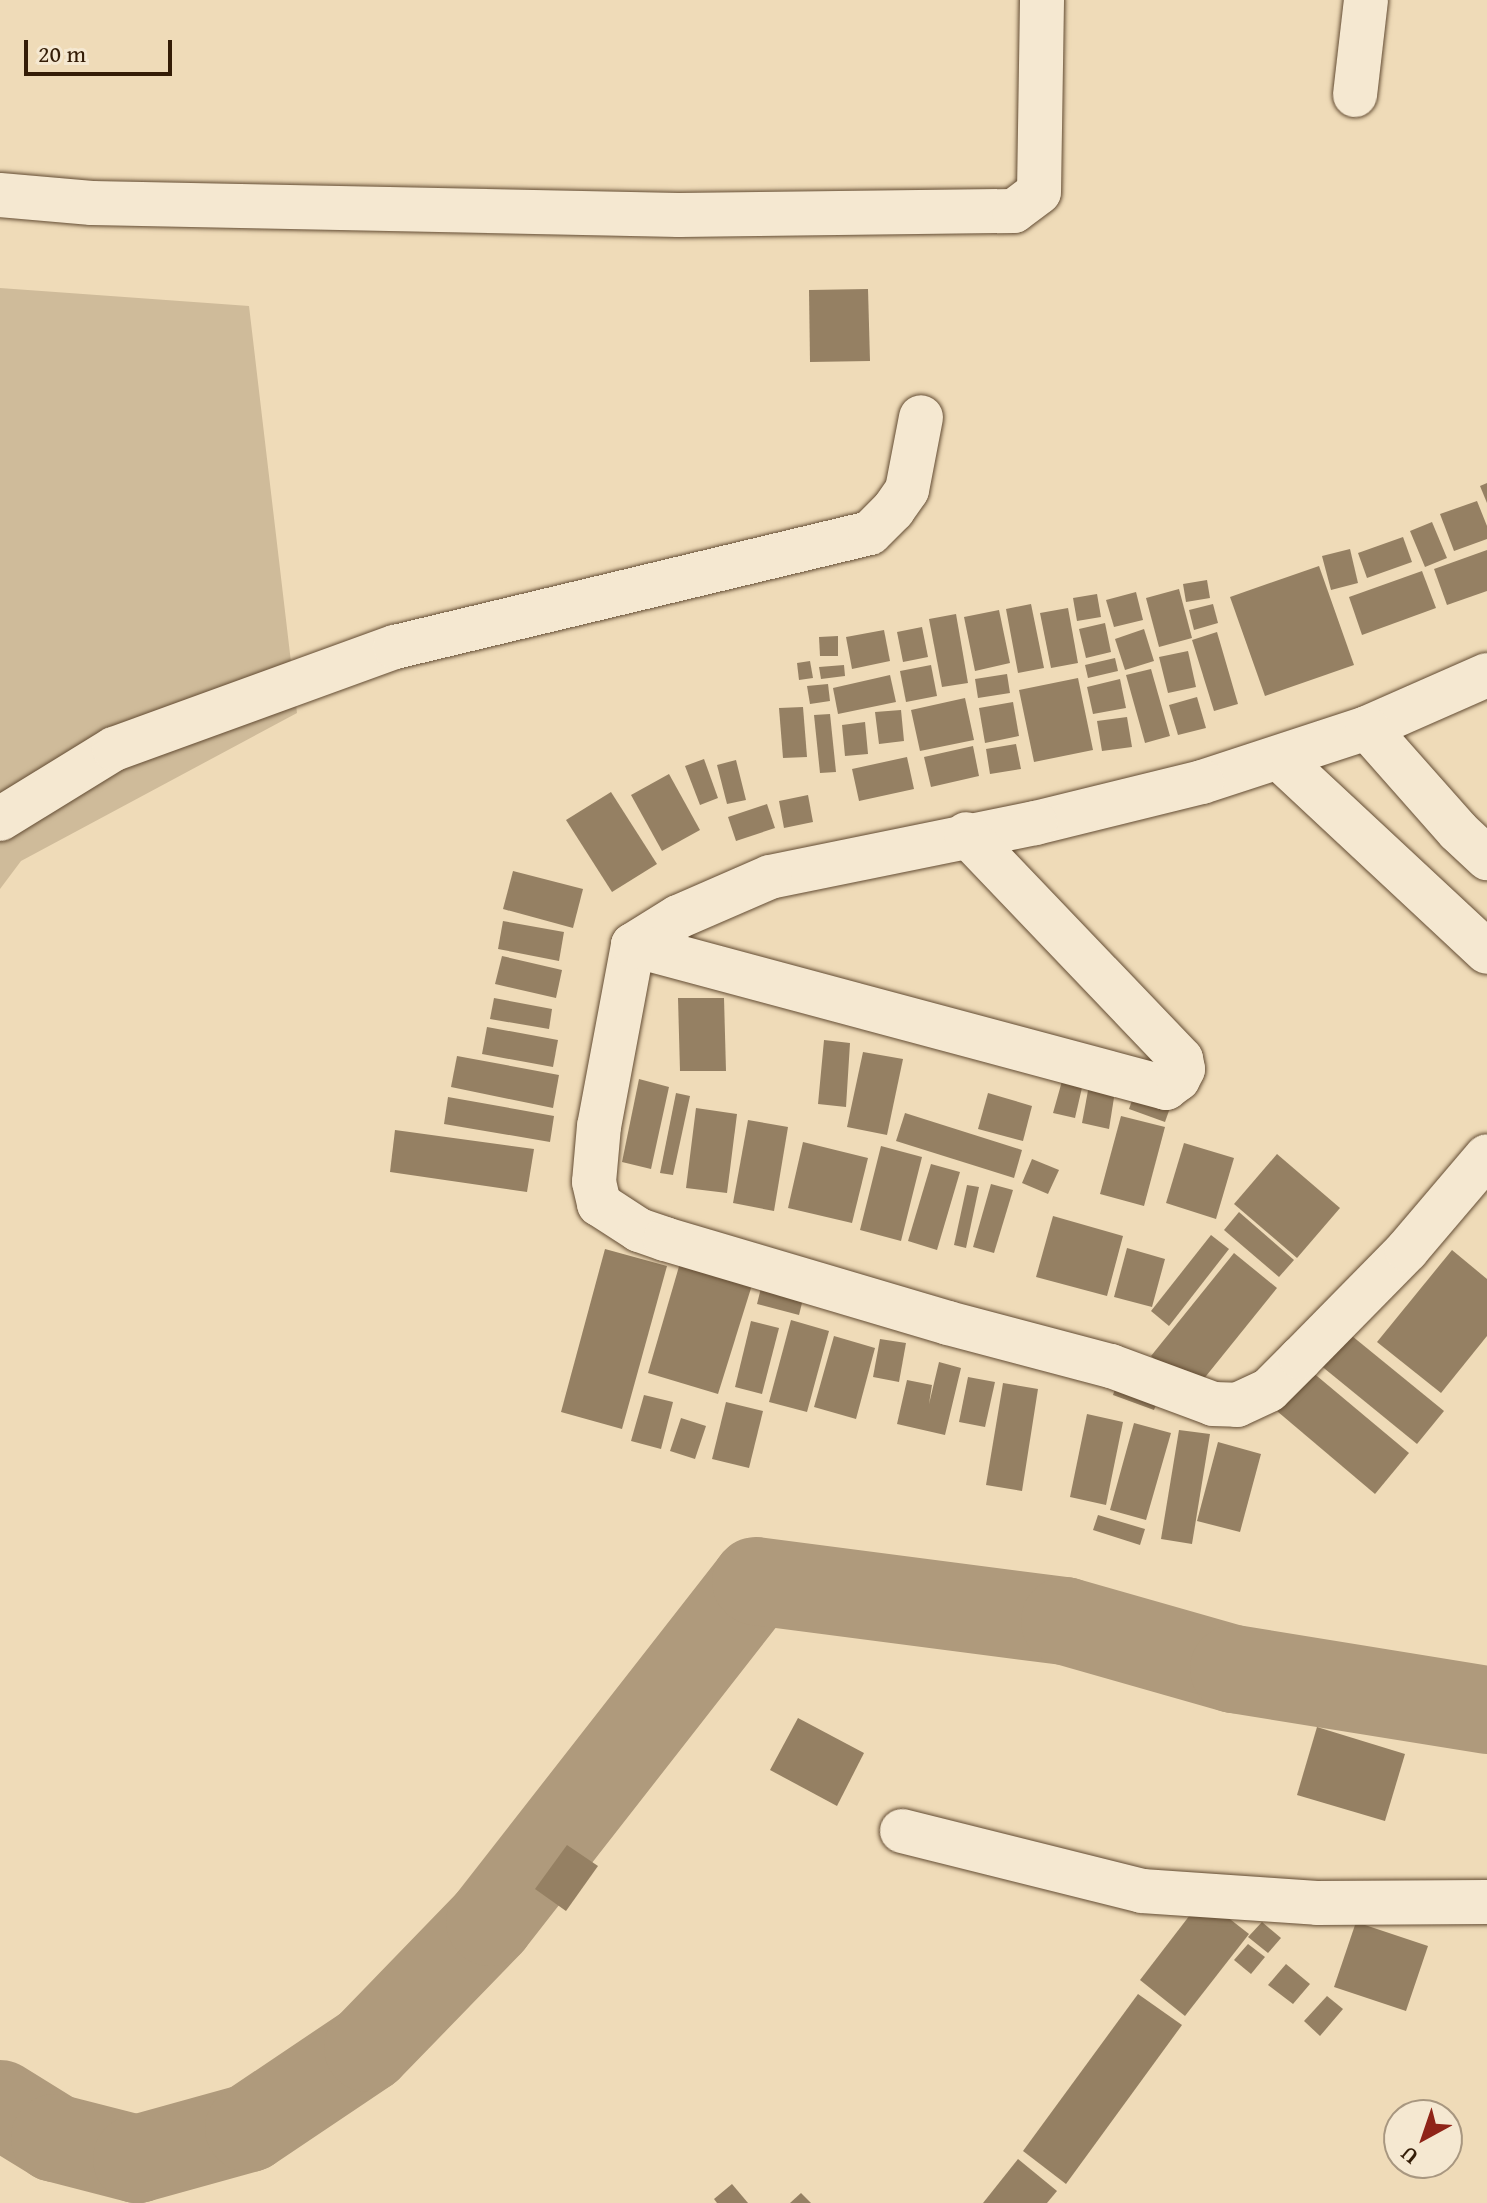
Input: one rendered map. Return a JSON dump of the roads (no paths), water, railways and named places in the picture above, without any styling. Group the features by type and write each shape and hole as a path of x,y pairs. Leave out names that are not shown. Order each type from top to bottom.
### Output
{"street":[{"path":"0,195 92,203 649,215 1014,211 1039,192 1042,0"},
{"path":"1355,95 1366,0"},
{"path":"0,819 114,749 395,647 870,533 907,490 921,417"},
{"path":"1487,675 1367,728 1279,758 1093,810 770,877 678,917 633,945 595,1157 594,1182 599,1204 639,1230 948,1323 1111,1366 1213,1404 1237,1405 1269,1390 1407,1250 1487,1156"},
{"path":"1367,728 1458,831 1487,858"},
{"path":"1279,758 1487,952"},
{"path":"633,945 1166,1088 1178,1079 1183,1069 1181,1059 966,834"},
{"path":"902,1831 1142,1891 1317,1903 1487,1902"}],"waterway":[{"path":"0,2104 55,2138 137,2159 249,2128 368,2048 490,1922 756,1581 1065,1621 1234,1669 1487,1710"}]}
